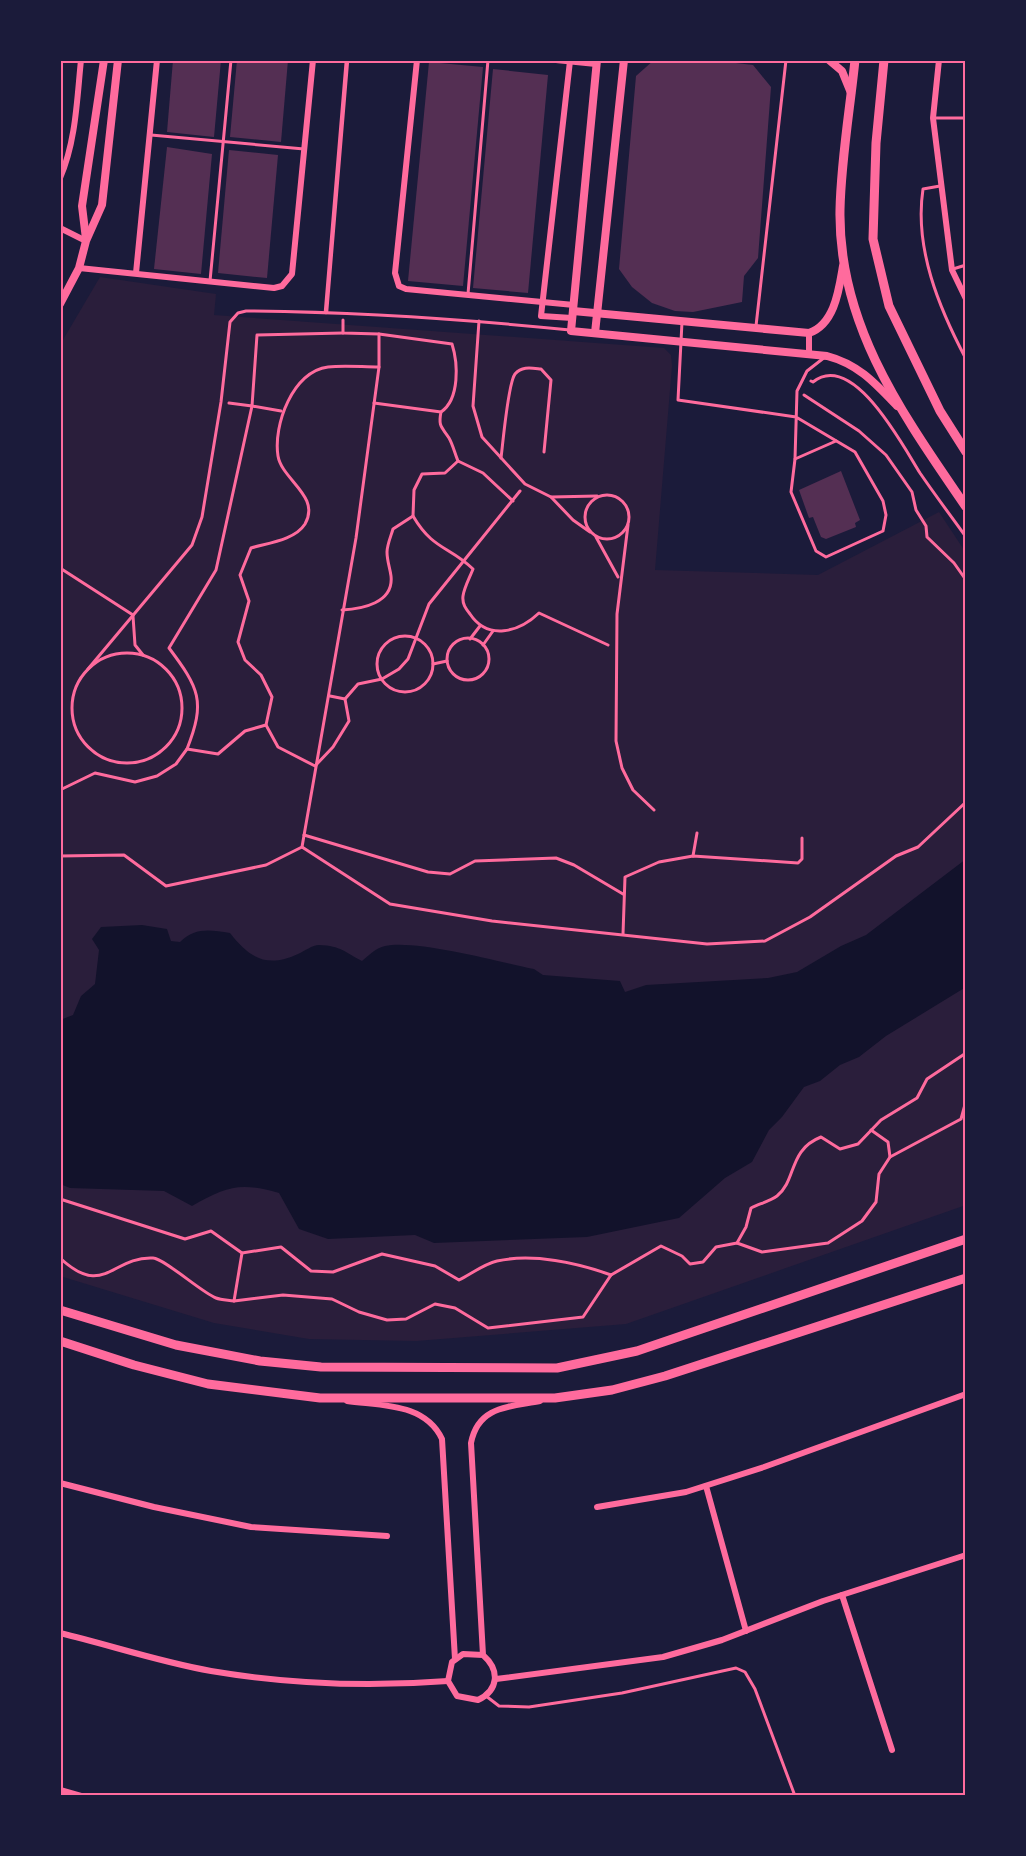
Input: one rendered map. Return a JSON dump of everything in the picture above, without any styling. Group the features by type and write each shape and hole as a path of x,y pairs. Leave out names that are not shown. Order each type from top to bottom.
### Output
{"main road":[{"path":"855,60 840,210 844,262 863,332 897,406 966,507"},
{"path":"884,60 876,143 873,239 889,306 940,411 966,453"},
{"path":"60,1310 177,1345 260,1361 321,1367 557,1368 637,1351 966,1239"},
{"path":"60,1341 134,1365 208,1384 320,1398 555,1398 612,1390 665,1376 966,1278"}],"street":[{"path":"60,178 65,166 76,110 81,60"},
{"path":"86,241 82,206 104,60"},
{"path":"60,304 79,268 86,241 102,205 118,60"},
{"path":"136,273 157,60"},
{"path":"79,268 274,288 288,281 292,274 313,60"},
{"path":"326,312 347,60"},
{"path":"417,60 395,273 399,286 406,289 542,302 573,311 809,333 826,322 838,289 844,262"},
{"path":"556,60 597,62 571,331 827,356 859,368 897,406"},
{"path":"595,333 624,60"},
{"path":"829,60 842,71 852,94"},
{"path":"939,60 933,118 952,270 966,299"},
{"path":"570,61 541,316 573,311"},
{"path":"60,228 86,241"},
{"path":"809,333 809,353"},
{"path":"597,1507 686,1492 706,1486 966,1394"},
{"path":"320,1398 416,1412 436,1426 442,1438 455,1659"},
{"path":"483,1655 471,1443 474,1429 493,1411 555,1398"},
{"path":"60,1484 251,1527 387,1536"},
{"path":"706,1486 746,1631"},
{"path":"496,1679 663,1657 746,1631 842,1595 966,1555"},
{"path":"842,1595 892,1750"},
{"path":"60,1633 209,1671 266,1678 375,1684 448,1681"},
{"path":"475,1652 491,1662 496,1679 486,1696 478,1700 464,1699 453,1691 448,1681 449,1670 455,1659 463,1654 475,1652"},
{"path":"60,1790 81,1796"}],"lane":[{"path":"210,281 231,60"},
{"path":"468,294 488,60"},
{"path":"756,328 786,60"},
{"path":"933,118 966,118"},
{"path":"151,135 304,149"},
{"path":"942,186 922,189 919,214 935,295 966,359"},
{"path":"952,270 966,265"},
{"path":"133,615 135,645 145,657 167,670 177,684 182,701 182,719 175,736 163,751 146,760 127,764 108,760 92,750 80,736 73,718 73,700 78,683 88,669 133,615 192,545 202,517 221,402 230,322 238,313 246,310 326,312 479,321 571,331"},
{"path":"479,321 473,406 482,437 525,484 551,497 573,520 596,537 619,579"},
{"path":"682,322 678,400 796,417 855,452 883,501 886,524 883,531 826,557 816,551 791,492 795,459 796,417 797,392 804,376 827,356"},
{"path":"501,458 512,379 521,369 529,367 541,369 551,380 544,452"},
{"path":"795,459 836,441"},
{"path":"590,532 584,518 585,511 588,504 599,496"},
{"path":"551,497 614,496 620,499 628,510 628,525 619,579 616,741 622,768 633,790 654,810"},
{"path":"596,537 611,539 624,532 628,525"},
{"path":"60,568 133,615"},
{"path":"88,669 102,659 119,653 145,657"},
{"path":"486,1696 500,1706 529,1707 622,1693 736,1668 745,1672 755,1689 795,1796"}],"path":[{"path":"343,314 343,333"},
{"path":"302,847 356,538 379,368 379,334"},
{"path":"60,790 95,773 135,782 157,776 176,764 187,749 197,724 199,703 192,679 169,648 216,570 252,406 257,335 379,334 452,344 456,358 453,396 447,408 441,412 374,403"},
{"path":"315,766 278,747 266,725 272,697 261,675 245,660 238,642 249,601 240,575 251,548 297,533 306,522 309,511 306,496 294,484 278,457 281,411 305,378 326,367 379,368"},
{"path":"804,376 813,382 822,375 837,375 860,389 890,425 921,475 966,537"},
{"path":"797,392 859,431 886,455 912,492 916,510 926,526 927,537 954,563 966,580"},
{"path":"221,402 281,411"},
{"path":"441,412 440,429 448,437 458,461 483,472 513,501"},
{"path":"458,461 444,473 423,474 414,490 413,516 432,542 473,569 463,596 464,606 481,626 493,631 508,631 527,624 539,612 601,644 616,647"},
{"path":"345,699 358,684 382,679 399,669 408,658 414,637 429,604 525,484"},
{"path":"342,610 362,609 380,600 389,590 392,578 387,550 393,529 413,516"},
{"path":"470,639 481,626"},
{"path":"483,645 493,631"},
{"path":"397,637 414,637 428,647 433,664 428,681 413,691 395,690 382,679 377,662 383,646 397,637"},
{"path":"470,639 483,645 489,658 485,671 473,680 459,678 453,674 447,661 448,654 456,642 470,639"},
{"path":"433,664 447,661"},
{"path":"330,696 345,699"},
{"path":"315,766 333,747 349,721 345,699"},
{"path":"187,749 218,754 245,731 266,725"},
{"path":"302,847 390,904 492,921 707,944 765,941 810,917 896,856 918,847 966,802"},
{"path":"693,856 698,832"},
{"path":"304,835 428,872 450,874 475,861 556,858 574,865 623,894"},
{"path":"623,934 625,877 659,862 693,856 798,862 802,859 802,838"},
{"path":"60,856 124,855 166,885 266,865 302,847"},
{"path":"737,1243 746,1227 751,1208 778,1195 795,1159 811,1141 821,1137 840,1149 858,1144 880,1120 917,1098 927,1079 966,1053"},
{"path":"60,1258 81,1275 99,1276 144,1259 156,1258 216,1298 234,1301 283,1295 332,1299 359,1312 387,1320 406,1319 435,1304 455,1308 488,1328 583,1317 611,1275 661,1246 682,1256 690,1264 703,1262 716,1247 737,1243 762,1252 828,1243 862,1221 876,1202 879,1174 890,1157 960,1119 966,1101"},
{"path":"871,1130 888,1142 890,1157"},
{"path":"60,1199 185,1239 211,1231 242,1253 281,1246 311,1271 333,1272 382,1254 435,1266 459,1280 496,1261 523,1259 585,1266 611,1275"},
{"path":"234,1301 242,1253"}],"shaded area":[{"path":"100,277 216,294 214,315 664,348 671,355 672,366 655,570 818,575 939,512 966,553 966,1205 626,1324 416,1341 309,1339 214,1323 60,1276 60,345"},
{"path":"966,859 966,987 886,1036 859,1057 840,1065 820,1081 804,1087 782,1117 769,1130 752,1162 725,1178 679,1218 587,1237 434,1243 415,1235 328,1239 299,1229 279,1193 266,1190 234,1188 215,1194 192,1206 164,1191 70,1188 60,1184 60,1020 73,1015 81,996 95,984 99,950 92,939 101,927 142,925 167,929 171,941 180,942 197,932 230,933 244,949 267,960 287,958 319,945 338,948 362,961 385,946 436,948 534,969 543,975 620,981 625,992 646,985 768,978 797,972 841,946 866,935"}],"building":[{"path":"173,60 221,60 214,137 167,132"},
{"path":"237,60 288,60 281,142 230,137"},
{"path":"654,60 710,60 753,65 771,87 758,258 744,276 742,302 693,312 675,311 652,303 632,287 619,269 636,76"},
{"path":"429,62 483,67 463,286 408,281"},
{"path":"493,69 548,75 528,293 473,288"},
{"path":"167,147 212,154 201,274 154,269"},
{"path":"229,150 278,155 267,278 218,273"},
{"path":"841,471 860,520 855,523 856,527 826,539 821,537 813,517 809,518 799,490"}]}
